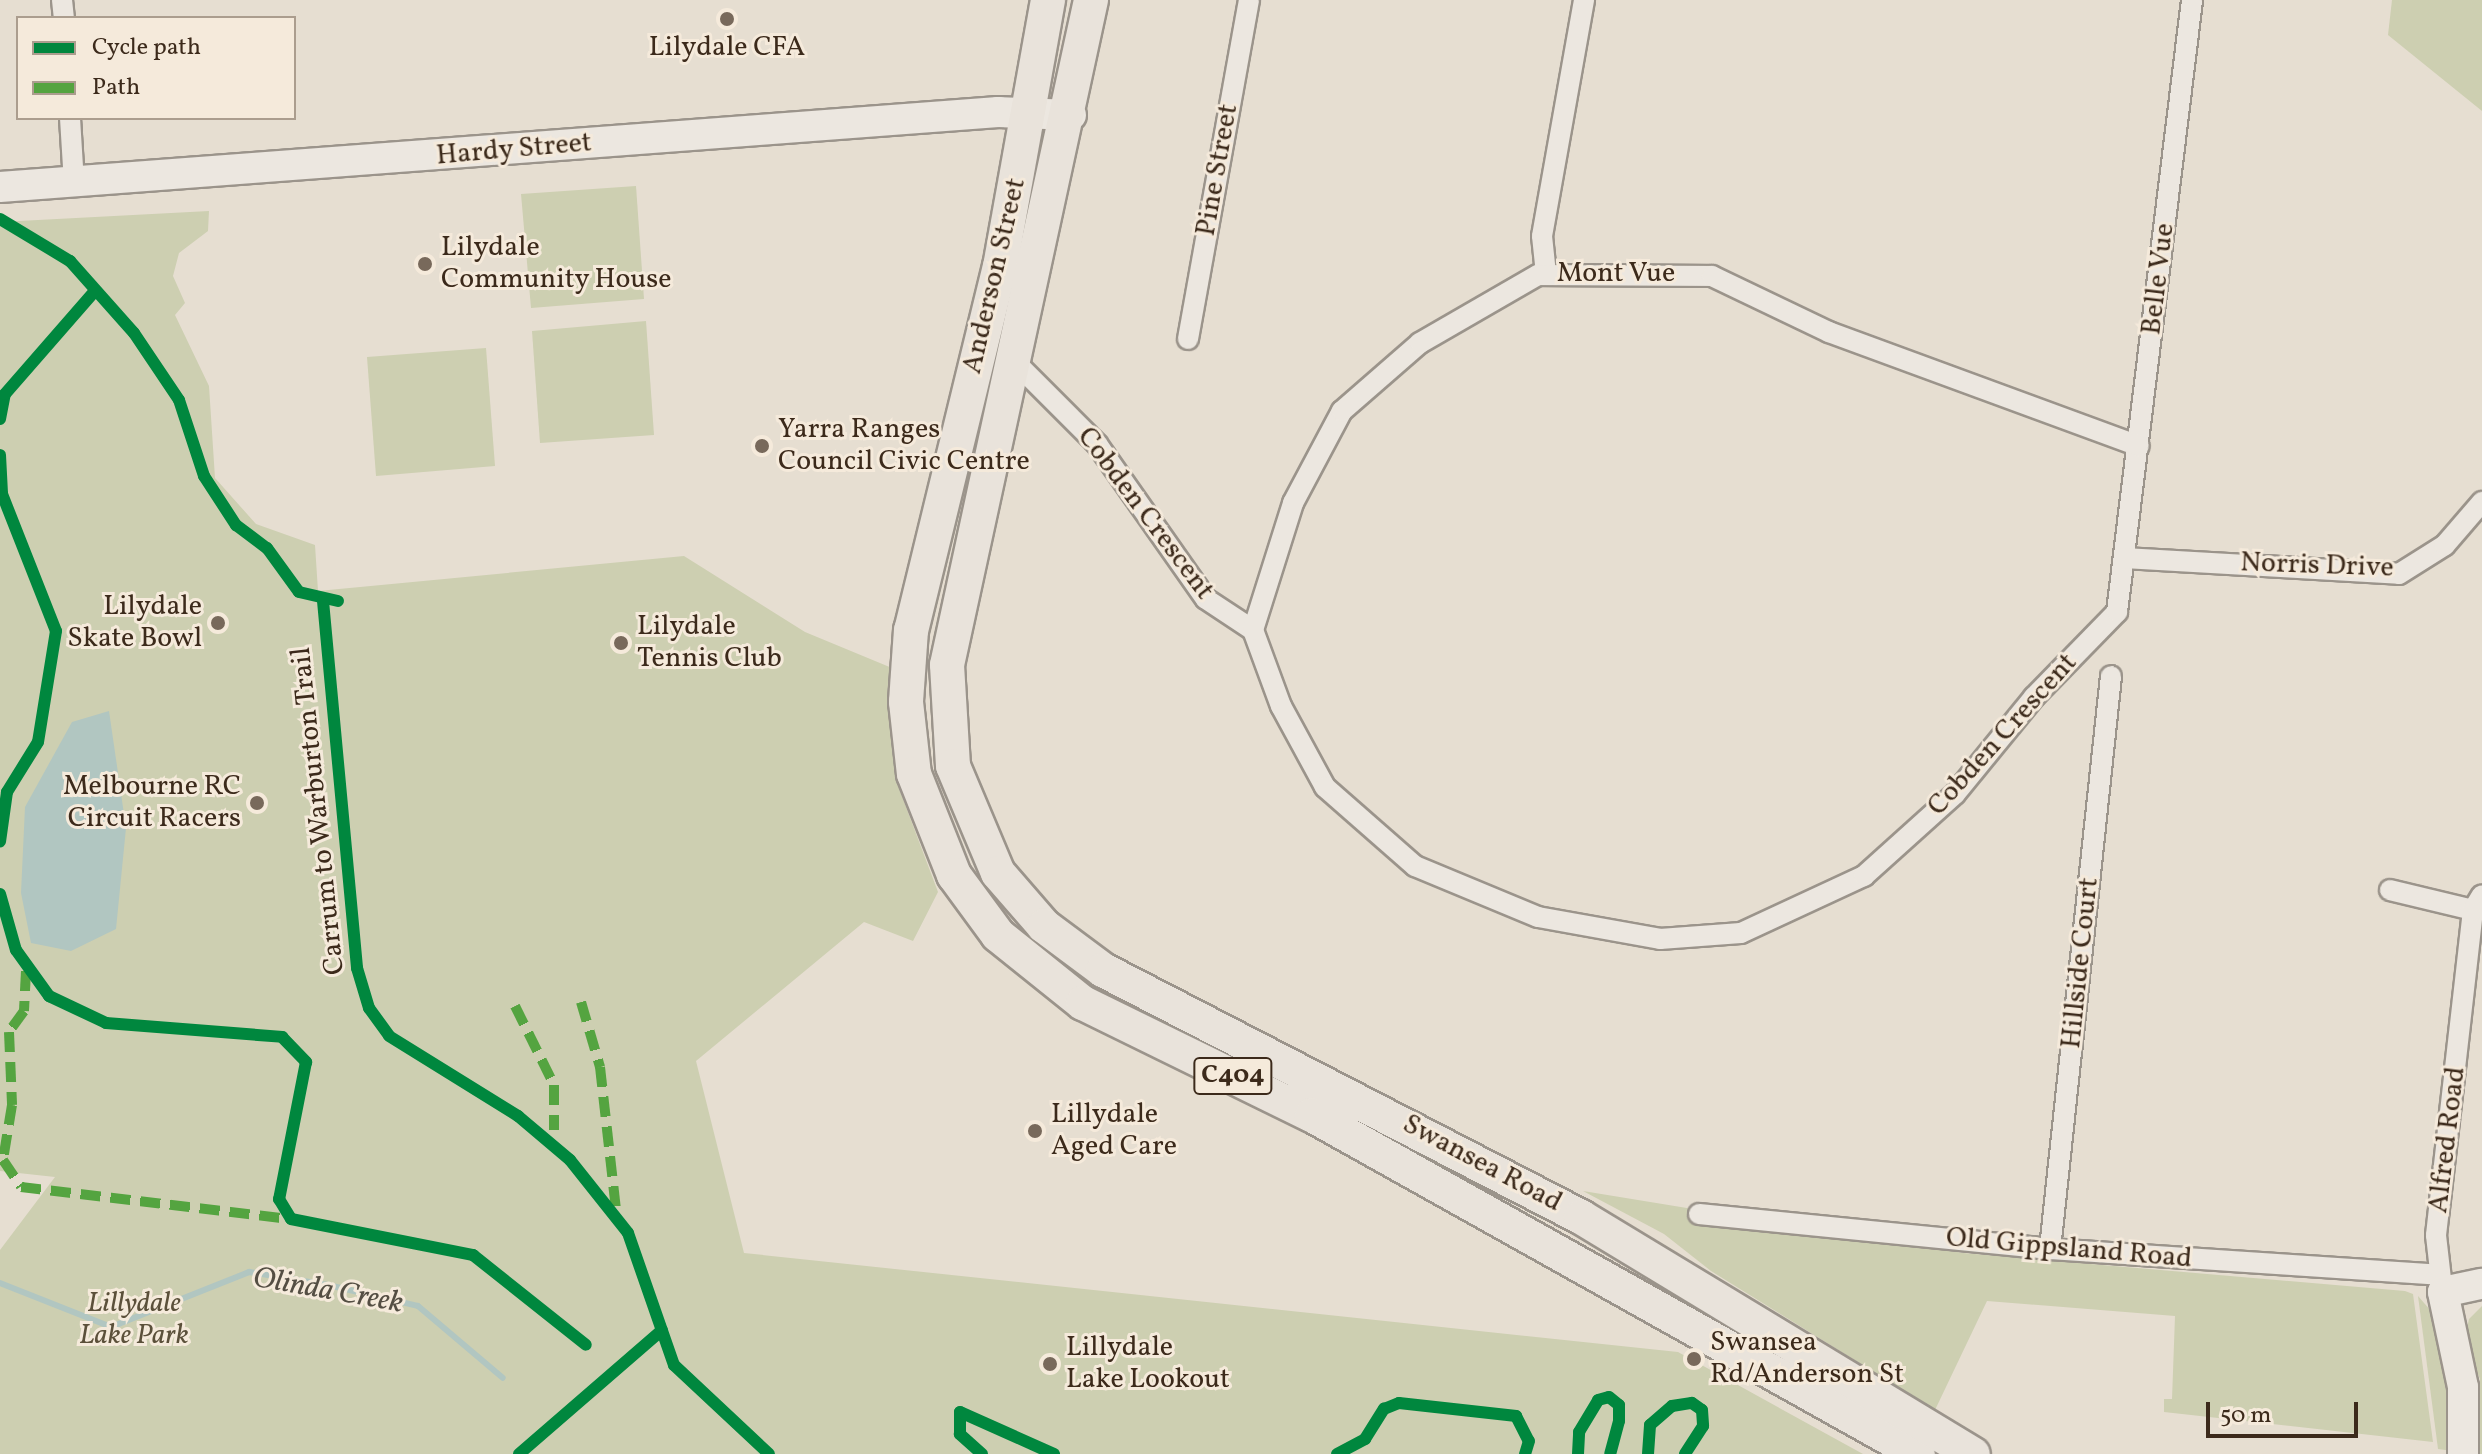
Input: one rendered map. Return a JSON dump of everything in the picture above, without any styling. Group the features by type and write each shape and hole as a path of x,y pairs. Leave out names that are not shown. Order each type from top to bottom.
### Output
{"main road":[{"name":"Anderson Street","path":"954,875 918,786 906,702 911,630 1000,266 1048,0"},
{"name":"Anderson Street","path":"998,873 965,809 945,699 952,632 1037,271 1071,115 1091,0"},
{"name":"Hardy Street","path":"0,187 1029,112 1071,115"},
{"path":"1000,266 1037,271"},
{"path":"937,519 971,447 992,367 1016,363"},
{"name":"Swansea Road","path":"998,873 1044,926 1103,970 1581,1217 1973,1454"},
{"name":"Swansea Road","path":"954,875 998,935 1083,1003 1581,1261 1918,1454"},
{"path":"1542,1240 1581,1217"},
{"path":"1581,1217 1581,1261"},
{"path":"1637,1294 1633,1270 1642,1252"},
{"path":"2441,1283 2463,1387 2463,1454"},
{"name":"Old Gippsland Road","path":"2441,1283 2482,1284"}],"street":[{"name":"Pine Street","path":"1188,339 1249,0"},
{"path":"1546,274 1542,236 1584,0"},
{"name":"Belle Vue","path":"2124,558 2192,0"},
{"path":"70,120 74,184"},
{"name":"Mont Vue","path":"1253,630 1293,503 1342,411 1420,343 1521,280 1546,274 1712,276 1829,332 2139,446"},
{"name":"Cobden Crescent","path":"1016,363 1097,444 1206,599 1253,630 1281,706 1318,778 1415,866 1538,917 1660,939 1741,933 1864,876 1955,794 2034,697 2117,612 2124,558"},
{"name":"Norris Drive","path":"2124,558 2399,574 2445,545 2482,502"},
{"name":"Hillside Court","path":"2050,1249 2111,676"},
{"path":"2390,890 2477,902"},
{"name":"Alfred Road","path":"2441,1283 2436,1235 2477,953 2477,902"},
{"name":"Old Gippsland Road","path":"1699,1214 2441,1283"}],"green space":[{"path":"2392,0 2482,0 2482,111 2388,35"},
{"path":"636,186 644,299 531,308 521,194"},
{"name":"Lillydale Lake Park","path":"209,211 208,231 179,253 173,276 185,303 175,315 209,386 215,478 256,524 315,545 318,591 684,556 805,632 892,668 900,791 938,892 913,941 864,922 696,1061 744,1253 1678,1352 1863,1454 0,1454 0,1250 55,1177 0,1171 0,222"},
{"path":"646,321 654,435 540,443 532,331"},
{"path":"486,348 495,466 376,476 367,357"},
{"path":"1583,1191 1963,1253 2405,1291 2413,1294 2433,1442 2164,1412 2164,1399 2172,1399 2175,1316 1987,1301 1935,1410 1711,1271 1664,1234"},
{"path":"2418,1296 2431,1311 2450,1381 2453,1451 2438,1449"},
{"path":"2482,1306 2482,1454 2475,1454 2480,1379 2464,1341 2469,1319"}],"water":[{"path":"109,711 126,828 116,929 71,951 31,943 21,893 25,807 72,722"}],"waterway":[{"name":"Olinda Creek","path":"0,1283 111,1327 249,1272 328,1285 418,1306 503,1378"}],"marked path":[{"path":"26,971 24,1011 9,1032 12,1105 3,1160 21,1187 291,1219"},
{"path":"581,1002 600,1067 617,1218"},
{"path":"515,1006 554,1085 554,1130"}],"cycle path":[{"path":"0,219 70,261 134,333 179,400 204,476 236,525 267,548 299,592 338,601"},
{"path":"0,419 5,394 95,291"},
{"path":"0,455 2,494 56,631 38,742 7,792 0,842"},
{"name":"Carrum to Warburton Trail","path":"323,601 357,968 369,1008 389,1036 518,1116 570,1160 628,1233 674,1365 769,1454"},
{"path":"0,894 16,950 49,996 106,1023 282,1037 306,1062 279,1199 291,1219 473,1255 586,1345"},
{"path":"519,1454 662,1330"},
{"path":"1578,1454 1579,1432 1598,1400 1609,1397 1619,1405 1619,1421 1610,1454"},
{"path":"1337,1454 1365,1439 1384,1409 1399,1403 1516,1416 1529,1441 1525,1454"},
{"path":"1648,1454 1650,1425 1672,1406 1692,1403 1702,1410 1703,1426 1685,1454"},
{"path":"982,1454 960,1434 960,1412 1054,1454"}],"place":[{"name":"Lilydale CFA","path":"727,19"},
{"name":"Lilydale Community House","path":"425,264"},
{"name":"Yarra Ranges Council Civic Centre","path":"762,446"},
{"name":"Lilydale Skate Bowl","path":"218,623"},
{"name":"Lilydale Tennis Club","path":"621,643"},
{"name":"Melbourne RC Circuit Racers","path":"257,803"},
{"name":"Lillydale Aged Care","path":"1035,1131"},
{"name":"Swansea Rd/Anderson St","path":"1694,1359"},
{"name":"Lillydale Lake Lookout","path":"1050,1364"}]}
